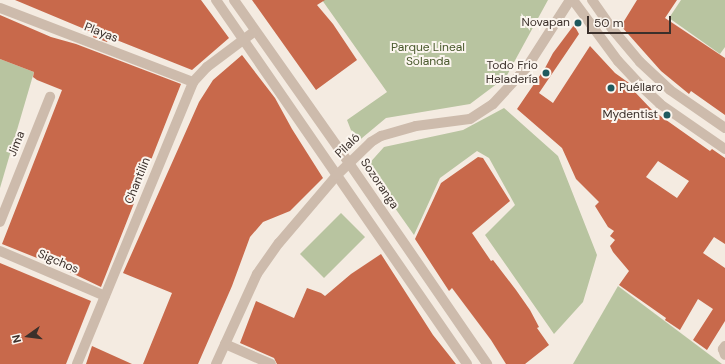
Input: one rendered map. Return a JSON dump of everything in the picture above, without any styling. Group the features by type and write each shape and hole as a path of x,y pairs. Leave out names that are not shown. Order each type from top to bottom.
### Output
{"street":[{"path":"216,0 403,268 468,364"},
{"name":"Sozoranga","path":"234,0 349,163 487,364"},
{"name":"Pilaló","path":"216,364 258,272 279,243 337,175 370,142 381,136 416,126 470,119 493,104 527,67 570,0"},
{"path":"573,0 618,61 641,86 660,104 724,147"},
{"path":"592,0 614,31 640,62 670,90 725,128"},
{"name":"Playas","path":"0,8 193,82"},
{"name":"Chantilin","path":"77,364 193,82 207,67 256,31"},
{"name":"Jima","path":"0,222 50,97"},
{"name":"Sigchos","path":"0,252 105,296"},
{"path":"403,268 416,260"},
{"path":"225,344 271,364"}],"green space":[{"name":"Parque Lineal Solanda","path":"322,0 548,0 506,77 470,104 386,118 356,143 347,120 387,92"},
{"path":"681,0 725,0 725,47 720,54 669,18"},
{"path":"0,59 34,72 0,188"},
{"path":"504,108 558,156 597,255 583,302 554,334 485,235 515,205 489,158 477,151 440,178 414,235 366,167 384,147 463,130"},
{"path":"341,213 365,237 324,278 300,254"},
{"path":"618,286 722,364 573,364"}],"building":[{"path":"15,0 201,0 229,38 192,70 109,37 107,42 93,37 94,33"},
{"path":"252,0 325,0 317,5 333,24 357,60 316,90"},
{"path":"637,0 677,0 665,18 725,58 725,115 691,91 689,94 661,71 621,26"},
{"path":"0,15 51,37 76,44 181,84 101,287 57,266 2,244 62,90 37,80 33,77 34,72 0,59"},
{"path":"574,25 579,34 539,93 553,103 590,46 615,73 634,88 633,90 652,110 710,151 712,149 725,158 725,244 714,237 703,253 725,268 725,321 707,350 693,340 713,309 698,299 680,330 665,320 666,318 619,285 629,271 613,252 610,246 615,240 610,236 614,231 608,227 595,206 599,202 576,179 562,148 517,109 545,68 553,53","holes":["658,161 689,181 677,198 646,177"]},
{"path":"242,55 275,98 292,129 323,178 290,211 263,222 250,237 232,286 198,364 143,364 172,293 123,273 199,102 213,80"},
{"path":"478,157 483,158 510,201 472,233 491,261 493,260 530,310 539,327 537,328 549,345 525,364 506,364 491,340 452,288 449,291 415,239 441,183"},
{"path":"381,254 433,335 456,364 277,364 274,358 240,343 256,301 294,318 307,288 325,296 351,274"},
{"path":"0,263 91,301 66,364 0,364"},
{"path":"92,346 132,364 86,364"}],"place":[{"name":"Novapan","path":"578,23"},
{"name":"Todo Frio Heladería","path":"546,73"},
{"name":"Puéllaro","path":"611,88"},
{"name":"Mydentist","path":"667,115"}]}
